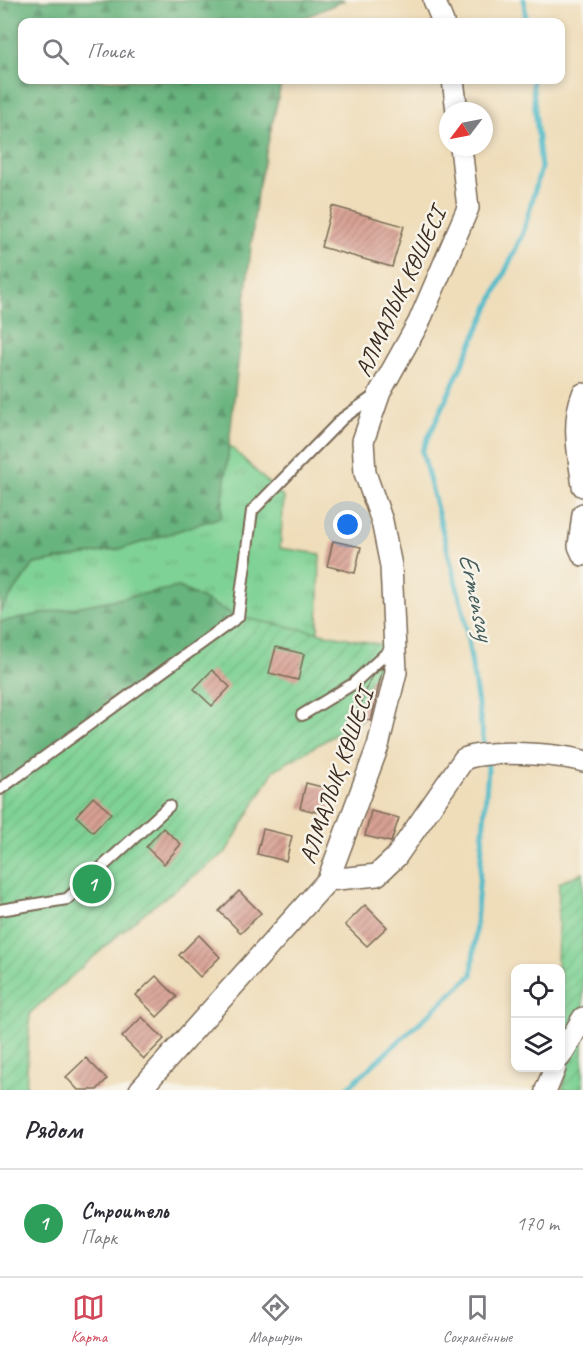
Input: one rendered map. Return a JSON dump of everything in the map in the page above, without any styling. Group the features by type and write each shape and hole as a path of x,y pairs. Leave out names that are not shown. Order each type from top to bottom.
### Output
{"street":[{"path":"434,0 441,18"},
{"path":"454,84 456,102"},
{"name":"АЛМАЛЫҚ КӨШЕСІ","path":"140,1090 328,880 378,746 396,672 391,566 382,521 365,473 363,441 380,392 419,322 468,208 462,156"},
{"path":"583,394 578,405 576,438 583,486"},
{"path":"583,514 579,546 583,555"},
{"path":"328,880 377,875 396,858 464,759 472,756 509,753 583,761"},
{"path":"565,1050 583,1018"},
{"path":"546,1090 553,1072"}],"lane":[{"path":"0,789 238,617 252,511 343,418 380,392"},
{"path":"302,714 352,684 394,647"},
{"path":"0,910 67,899 169,806"}],"green space":[{"path":"0,0 345,0 304,18 18,18 18,84 281,84 257,193 221,517 124,548 34,564 0,611"},
{"path":"229,445 284,498 280,548 320,554 318,633 238,617 179,587 0,622 0,611 34,564 124,548 221,517"},
{"path":"179,587 238,617 0,789 0,622"},
{"path":"238,617 394,647 389,704 274,770 226,852 140,916 30,1013 26,1090 0,1090 0,789"},
{"path":"583,872 583,1090 562,1090 567,1068 565,1060 565,964 557,964 559,883"}],"building":[{"path":"332,206 404,226 392,267 321,247"},
{"path":"333,541 361,547 355,573 327,566"},
{"path":"276,647 304,654 298,680 269,673"},
{"path":"383,666 371,721 355,715 372,677"},
{"path":"212,670 230,687 212,706 194,689"},
{"path":"306,783 334,790 328,815 300,808"},
{"path":"93,797 111,813 93,832 76,816"},
{"path":"371,811 399,818 391,842 365,836"},
{"path":"163,828 181,844 164,864 146,847"},
{"path":"263,829 292,836 286,861 257,854"},
{"path":"239,891 261,913 241,933 219,911"},
{"path":"365,905 387,927 367,946 345,925"},
{"path":"199,935 220,957 200,977 179,955"},
{"path":"156,976 177,997 157,1017 136,995"},
{"path":"142,1017 164,1039 144,1059 122,1037"},
{"path":"86,1058 107,1079 97,1090 78,1090 66,1077"}],"waterway":[{"name":"Ermensay","path":"524,0 526,18"},
{"name":"Ermensay","path":"485,750 464,614 422,451 523,233 541,168 532,84"},
{"name":"Ermensay","path":"345,1090 472,975 487,759"}],"place":[{"name":"Строитель","path":"92,884"}]}
